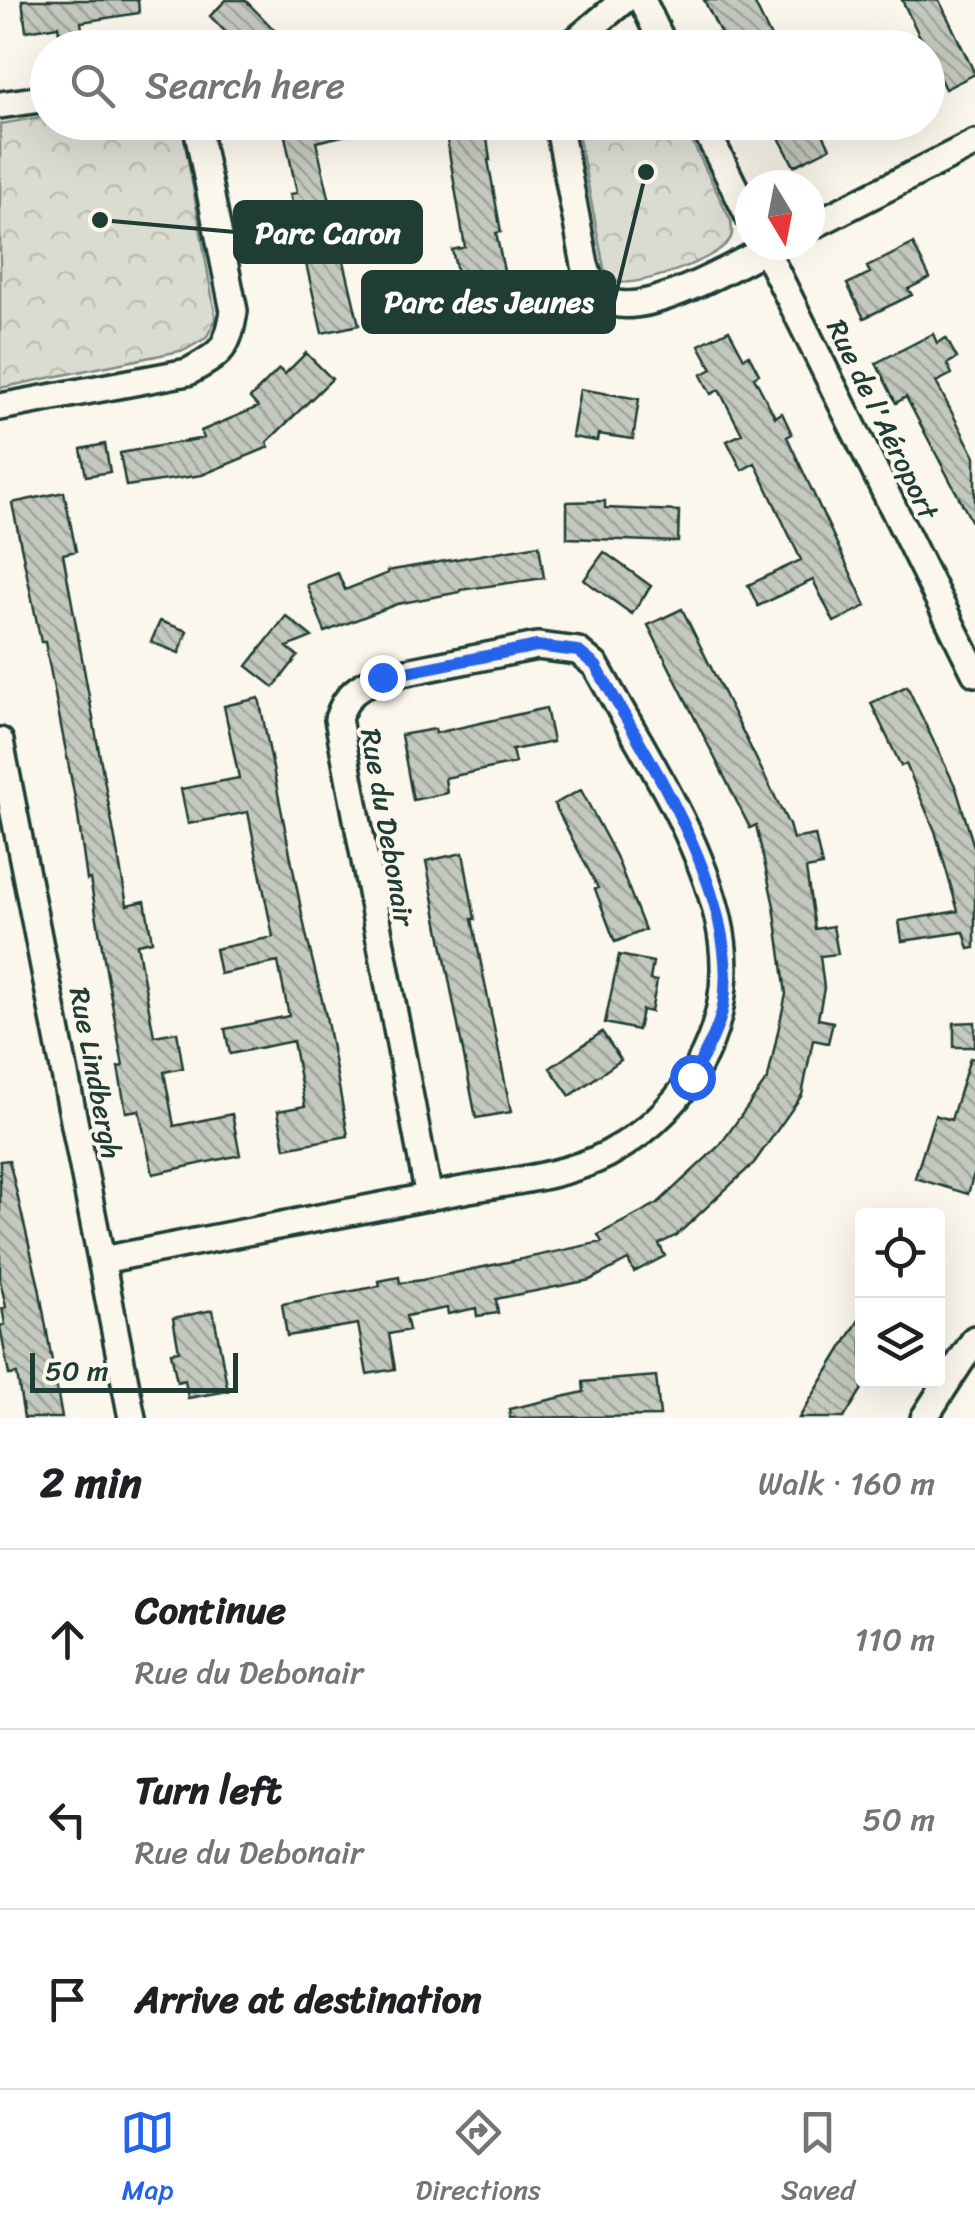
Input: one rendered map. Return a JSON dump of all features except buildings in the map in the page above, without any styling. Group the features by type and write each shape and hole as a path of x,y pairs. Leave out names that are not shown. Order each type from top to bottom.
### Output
{"street":[{"path":"588,30 624,0"},
{"path":"642,0 656,30"},
{"path":"0,106 30,101"},
{"path":"0,407 188,372 211,359 230,340 234,311 200,140"},
{"path":"561,140 585,265 601,298 614,304 662,299 739,260"},
{"path":"711,140 735,189"},
{"path":"825,219 975,144"},
{"name":"Rue de l'Aéroport","path":"774,260 975,673"},
{"name":"Rue du Debonair","path":"102,1260 429,1197 567,1169 605,1156 637,1136 665,1111 692,1077 712,1042 723,1007 725,964 718,920 687,832 596,666 578,651 561,646 537,646 382,677 360,685 344,701 338,720 429,1197"},
{"name":"Rue Lindbergh","path":"0,740 3,773 132,1418"},
{"path":"924,1418 975,1339"}],"green space":[{"path":"30,119 30,140 185,140 216,319 206,338 185,350 0,388 0,124"},
{"path":"579,140 691,140 731,221 729,240 706,258 641,280 615,282 604,268"}],"place":[{"name":"Parc des Jeunes","path":"646,172"},
{"name":"Parc Caron","path":"100,220"}],"route":[{"path":"382,677 537,646 578,651 596,666 687,832 718,920 725,964 723,1007 712,1042 692,1077"}]}
